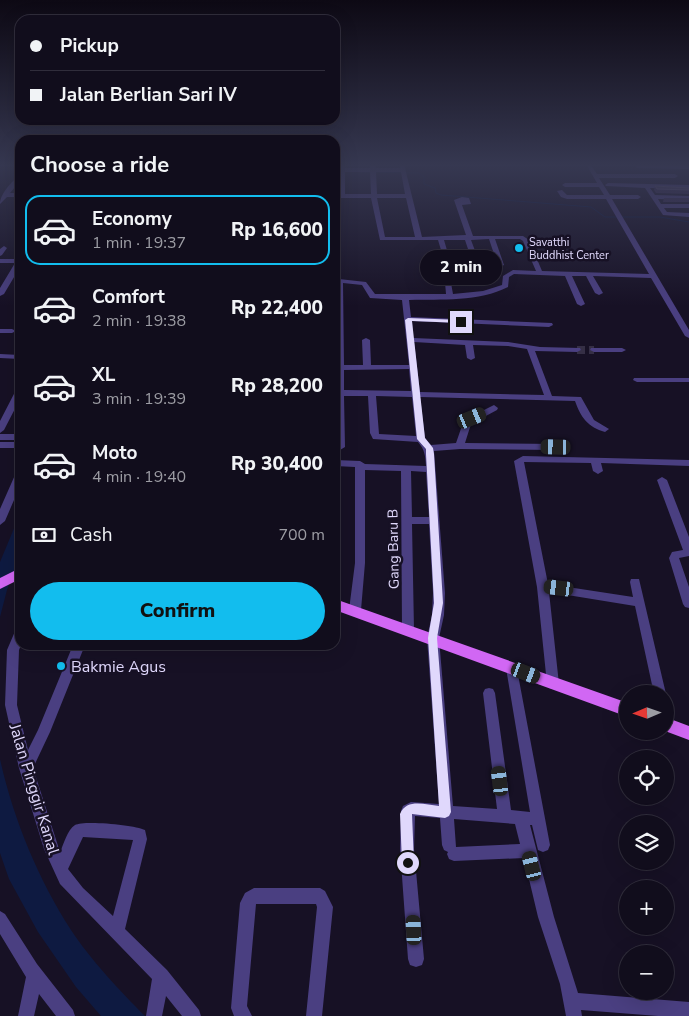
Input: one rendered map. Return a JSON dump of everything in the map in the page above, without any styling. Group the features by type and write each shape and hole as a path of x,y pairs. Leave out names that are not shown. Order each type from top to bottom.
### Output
{"main road":[{"path":"0,584 15,576"},
{"path":"0,592 15,584"},
{"path":"340,606 619,707"},
{"path":"674,726 689,733"}],"street":[{"path":"377,211 381,237 387,239 523,237 540,273"},
{"path":"412,211 419,238"},
{"path":"464,211 472,237 475,260 480,266 501,265 492,240"},
{"path":"618,211 689,336"},
{"path":"664,211 666,214 689,215"},
{"path":"441,240 446,259 475,260"},
{"path":"0,261 15,261"},
{"path":"0,294 15,269"},
{"path":"446,272 450,295"},
{"path":"340,281 366,284 369,293 373,296 405,298 469,295 500,290 506,286 508,273 653,276"},
{"path":"568,275 581,304"},
{"path":"589,275 599,293"},
{"path":"405,298 421,439 429,448 431,469 439,603 432,638 445,812 452,850 529,851"},
{"path":"408,320 549,325"},
{"path":"0,331 12,332"},
{"path":"366,340 367,368"},
{"path":"410,340 517,344 540,349 577,350"},
{"path":"469,342 471,358"},
{"path":"530,347 549,398"},
{"path":"594,350 622,350"},
{"path":"0,356 15,357"},
{"path":"340,368 413,367"},
{"path":"637,380 689,380"},
{"path":"340,393 578,399 584,414 591,423 605,429"},
{"path":"372,393 374,433 376,437 421,439"},
{"path":"0,430 15,400"},
{"path":"460,446 467,422 494,408"},
{"path":"0,437 15,437"},
{"path":"0,445 15,445"},
{"path":"429,448 460,446 556,447"},
{"path":"553,684 543,587 519,461 521,459 596,465 689,463"},
{"path":"340,463 359,463 360,466 431,469"},
{"path":"355,610 360,563 360,466"},
{"name":"Gang Baru B","path":"406,468 408,630"},
{"path":"662,480 689,552 676,555 674,558 689,604"},
{"path":"0,521 15,486"},
{"path":"407,520 434,521"},
{"path":"635,582 658,685"},
{"path":"543,587 639,602"},
{"name":"Jalan Pinggir Kanal","path":"15,645 13,650 11,706 26,768 48,840 60,869 65,879 117,930 160,983 193,1016"},
{"path":"26,768 44,732 77,650"},
{"path":"512,668 543,844"},
{"path":"489,693 505,816"},
{"path":"416,959 406,814 411,809 538,819"},
{"path":"521,819 546,917 564,969 573,1009 689,1010"},
{"path":"60,869 76,834 81,830 136,833 140,835 117,930"},
{"path":"244,1016 239,1008 250,898 254,896 320,896 325,908 314,1016"},
{"path":"0,919 35,975 67,1016"},
{"path":"26,1016 35,975"},
{"path":"154,1016 160,983"}],"water":[{"path":"15,526 15,568 0,617 0,562"},
{"path":"0,759 19,826 37,869 59,910 96,964 145,1016 101,1016 76,987 38,932 9,879 0,853"}],"waterway":[{"path":"597,211 605,217 660,217 689,222"}],"tunnel":[{"path":"577,350 594,350"}],"place":[{"name":"Savatthi Buddhist Center","path":"519,248"},
{"name":"Bakmie Agus","path":"61,666"}],"route":[{"path":"408,863 406,814 408,811 411,809 445,812 432,638 438,615 439,593 430,454 429,448 421,439 408,320 461,322"}]}
